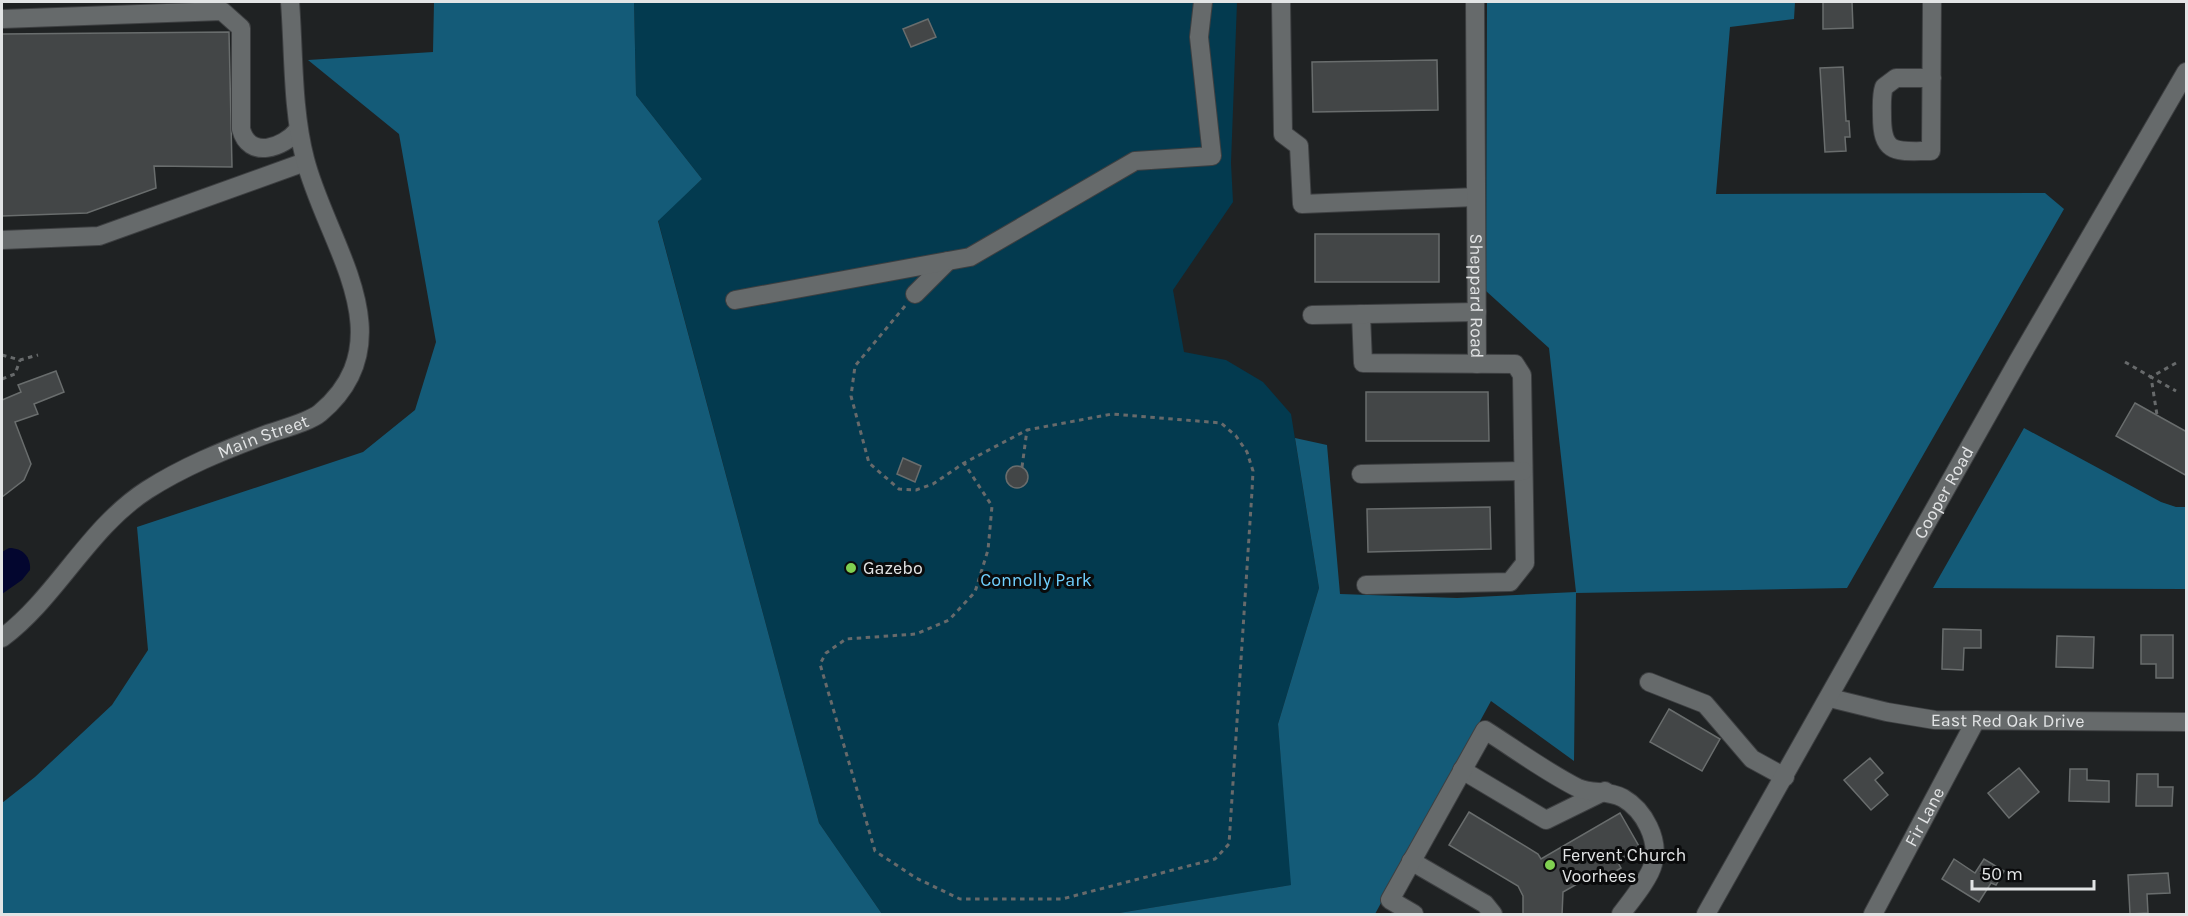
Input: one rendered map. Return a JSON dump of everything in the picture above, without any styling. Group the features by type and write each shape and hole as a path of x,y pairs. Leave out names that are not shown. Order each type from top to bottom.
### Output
{"street":[{"name":"Main Street","path":"2,638 20,625 111,521 146,491 200,460 319,414 348,381 362,345 358,303 305,162 298,130 290,2"},
{"path":"735,300 970,257 1135,161 1212,156 1199,37 1203,2"},
{"path":"1281,2 1283,134 1299,147 1302,204 1476,197"},
{"name":"Sheppard Road","path":"1366,585 1510,582 1525,563 1522,375 1515,364 1477,364 1475,2"},
{"path":"1932,2 1932,78 1931,151 1894,150 1886,144 1882,135 1883,89 1896,78 1932,78"},
{"path":"2,19 222,11 241,28 241,129 246,139 257,148 268,149 285,142 298,130"},
{"name":"Cooper Road","path":"1706,915 2018,361 2187,72"},
{"path":"2,240 99,236 305,162"},
{"path":"915,294 948,261"},
{"path":"1312,315 1477,312"},
{"path":"1361,314 1363,363 1477,364"},
{"path":"1361,474 1523,471"},
{"path":"1649,682 1705,704 1752,759 1785,777"},
{"name":"East Red Oak Drive","path":"1830,698 1887,712 1935,720 2187,722"},
{"name":"Fir Lane","path":"1873,915 1976,720"},
{"path":"1414,915 1390,900 1485,730 1581,789 1605,791 1623,798 1638,811 1649,827 1654,846 1653,865 1621,915"},
{"path":"1462,770 1546,820 1605,791"},
{"path":"1411,861 1485,904 1493,915"}],"path":[{"path":"915,294 855,366 851,396 869,463 899,489 916,490 933,484 964,463 1027,430 1112,414 1221,423 1236,436 1247,452 1253,471 1229,844 1215,859 1062,899 960,899 916,878 875,851 820,664 826,652 846,639 916,634 949,620 975,592 988,550 992,506 964,463"},
{"path":"2,355 20,360 38,355"},
{"path":"2,380 15,374 20,360"},
{"path":"2125,362 2176,391"},
{"path":"2151,377 2176,363"},
{"path":"2151,377 2157,415"},
{"path":"1022,467 1027,430"}],"green space":[{"name":"Connolly Park","path":"634,2 1237,2 1231,163 1233,202 1173,290 1184,352 1226,360 1263,382 1291,414 1319,588 1278,724 1292,885 1113,914 882,914 819,823 658,220 702,179 636,95"}],"shaded area":[{"path":"434,2 634,2 636,95 702,179 658,221 819,823 882,914 2,914 2,803 35,777 112,705 148,650 137,527 363,452 415,410 436,342 399,134 308,60 433,52"},
{"path":"1487,2 1795,2 1794,19 1730,27 1716,194 2045,193 2064,209 1847,588 1576,593 1574,761 1491,701 1375,914 1113,914 1291,885 1278,724 1319,588 1295,438 1327,445 1340,594 1457,598 1576,592 1549,348 1486,291"},
{"path":"2024,428 2161,502 2176,507 2186,507 2186,589 1933,588"},
{"path":"9,548 25,554 30,570 22,580 2,594 2,552"}],"building":[{"path":"1823,2 1852,2 1853,28 1823,29"},
{"path":"928,19 936,37 911,47 903,29"},
{"path":"229,32 232,167 154,166 156,188 87,213 2,216 2,34"},
{"path":"1437,60 1438,110 1313,112 1312,62"},
{"path":"1843,67 1846,121 1849,121 1850,137 1845,137 1846,151 1825,152 1820,68"},
{"path":"1315,234 1439,234 1439,282 1315,282"},
{"path":"56,371 64,392 34,404 38,414 15,422 31,464 24,480 2,497 2,400 21,392 18,385"},
{"path":"1366,392 1488,392 1489,441 1366,441"},
{"path":"2135,403 2187,432 2187,476 2116,436"},
{"path":"903,458 921,466 915,482 897,474"},
{"path":"1017,466 1025,469 1028,477 1025,485 1017,488 1009,485 1006,477 1009,469"},
{"path":"1490,507 1491,549 1368,552 1367,509"},
{"path":"1943,629 1981,630 1981,648 1964,648 1963,670 1942,669"},
{"path":"2141,635 2173,635 2173,678 2156,678 2156,664 2141,664"},
{"path":"2057,636 2094,637 2093,668 2056,667"},
{"path":"1669,709 1720,739 1702,771 1650,742"},
{"path":"1870,758 1883,773 1875,780 1888,795 1871,810 1844,780"},
{"path":"2019,768 2039,792 2009,818 1988,793"},
{"path":"2070,769 2087,769 2087,780 2109,781 2109,802 2069,801"},
{"path":"2137,774 2158,774 2158,787 2173,787 2172,806 2136,806"},
{"name":"Fervent Church Voorhees","path":"1469,812 1538,854 1541,859 1620,813 1640,848 1617,861 1621,868 1596,883 1591,876 1563,892 1562,915 1523,915 1523,896 1518,886 1449,845"},
{"path":"1954,859 1975,873 1984,859 2004,871 1996,885 1991,883 1979,902 1942,879"},
{"path":"2168,873 2170,893 2147,894 2148,913 2130,914 2128,875"}],"place":[{"name":"Gazebo","path":"851,568"},
{"name":"Fervent Church Voorhees","path":"1550,865"}]}
